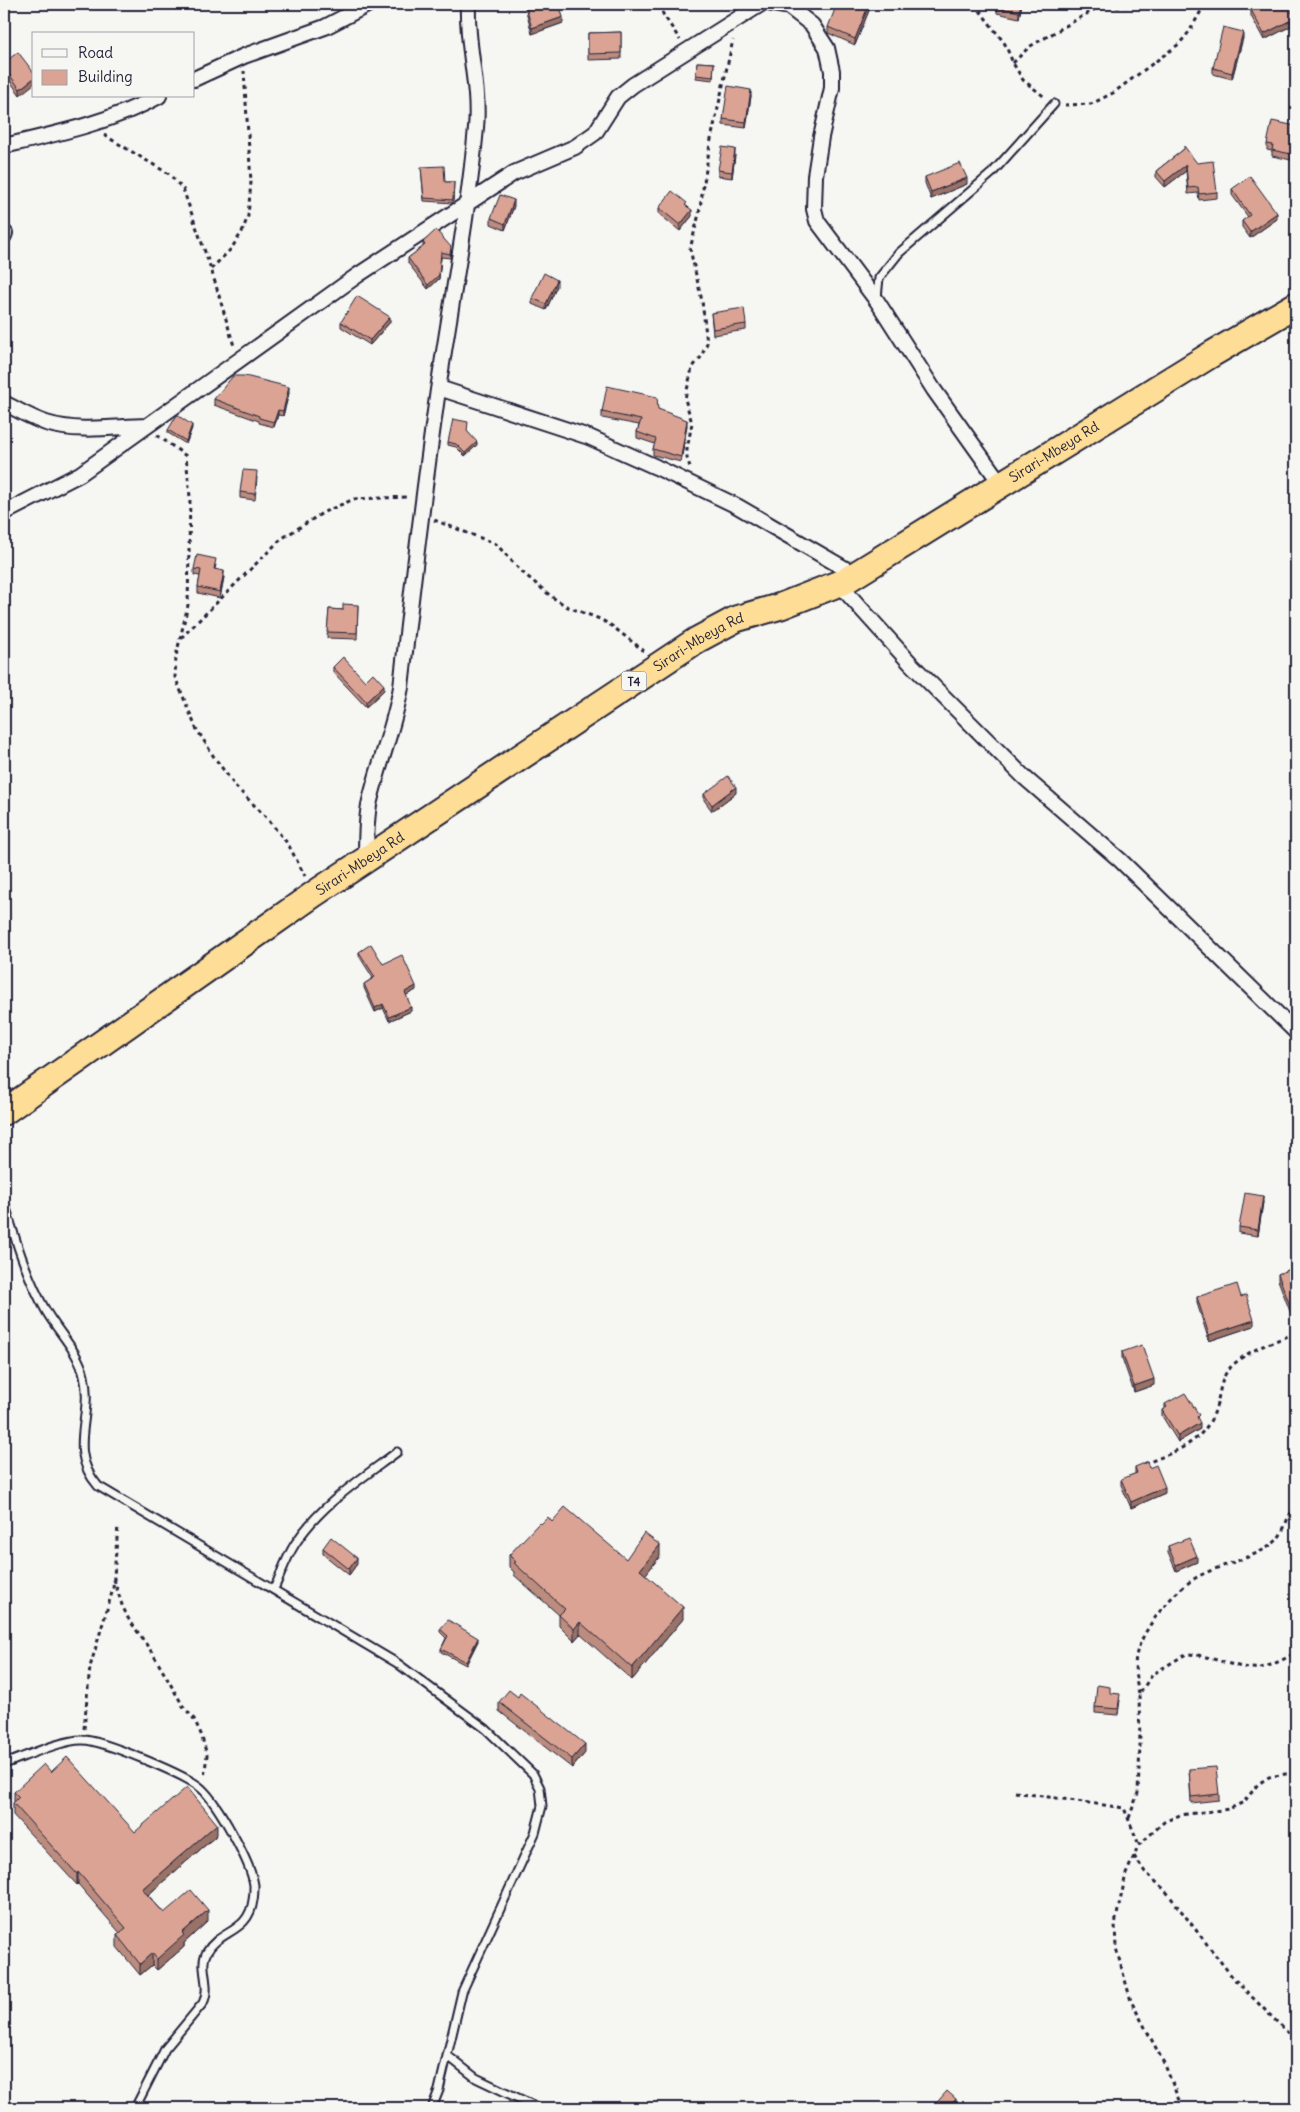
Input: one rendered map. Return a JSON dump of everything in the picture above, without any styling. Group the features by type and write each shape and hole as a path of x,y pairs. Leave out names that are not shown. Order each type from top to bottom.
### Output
{"highway":[{"name":"Sirari-Mbeya Rd","path":"4,1112 314,894 697,640 736,619 782,606 847,579 1212,354 1296,305"}],"street":[{"path":"195,79 244,56 325,27 369,4"},
{"path":"366,859 366,830 369,806 396,716 401,687 438,388 467,203 476,126 477,95 470,57 468,4"},
{"path":"4,513 80,474 110,454 145,426 358,275 514,172 576,147 594,133 618,97 633,85 761,4"},
{"path":"772,4 789,7 812,24 827,48 832,71 832,88 821,137 817,166 814,215 877,301 934,390 1001,484"},
{"path":"4,146 86,125 122,113 156,98"},
{"path":"438,388 589,437 700,488 738,506 847,579 912,665 1025,778 1120,860 1296,1032"},
{"path":"4,403 36,419 60,426 85,429 145,426"}],"lane":[{"path":"877,301 879,278 899,253 992,173 1054,104"},
{"path":"4,1201 26,1272 46,1311 79,1362 84,1375 86,1407 82,1440 84,1464 89,1475 98,1486 397,1663 486,1728 533,1774 540,1788 542,1806 535,1833 468,1976 457,2010 439,2090 432,2108"},
{"path":"274,1589 294,1545 308,1526 356,1482 398,1452"},
{"path":"4,1764 72,1741 83,1740 117,1748 189,1780 203,1790 211,1799 242,1852 254,1885 253,1901 246,1920 210,1947 206,1953 204,1961 207,1996 165,2049 135,2108"},
{"path":"448,2056 476,2078 539,2108"}],"path":[{"path":"660,4 669,24 687,50"},
{"path":"975,4 1005,44 1024,80 1054,104 1070,106 1091,104 1113,93 1179,44 1189,32 1204,4"},
{"path":"1013,62 1029,47 1095,9 1144,4"},
{"path":"700,488 687,458 692,423 684,399 692,368 701,357 706,343 702,301 690,249 699,214 710,144 737,19"},
{"path":"211,269 232,249 242,232 248,216 251,182 244,56"},
{"path":"86,125 162,169 182,189 211,269 238,359"},
{"path":"145,426 184,454 187,460 190,497 188,605 176,656 175,677 196,728 236,787 265,816 288,844 314,894"},
{"path":"181,638 281,539 324,512 354,499 425,497"},
{"path":"423,515 453,529 496,544 522,572 552,597 568,607 600,619 612,626 660,664"},
{"path":"1141,1465 1172,1453 1193,1441 1209,1428 1217,1406 1222,1382 1228,1370 1243,1357 1266,1344 1296,1333"},
{"path":"1130,1818 1138,1793 1140,1746 1136,1657 1146,1633 1161,1610 1177,1593 1200,1575 1269,1547 1282,1534 1289,1515 1296,1508"},
{"path":"83,1740 90,1668 114,1589 118,1524"},
{"path":"114,1579 128,1618 153,1654 183,1706 194,1719 201,1734 207,1755 203,1790"},
{"path":"1139,1694 1153,1674 1186,1654 1201,1656 1249,1669 1263,1668 1296,1652"},
{"path":"1182,2108 1165,2065 1131,2001 1116,1948 1115,1924 1126,1874 1140,1845 1164,1822 1180,1816 1229,1809 1244,1802 1258,1784 1269,1778 1296,1772"},
{"path":"1014,1792 1124,1808 1130,1818 1140,1845"},
{"path":"1134,1855 1145,1872 1165,1890 1234,1979 1296,2041"}],"building":[{"path":"525,4 559,4 563,17 532,28"},
{"path":"837,4 869,4 855,39 828,27"},
{"path":"997,4 1021,4 1019,12 997,7"},
{"path":"1263,4 1288,4 1295,18 1264,34 1251,10"},
{"path":"1223,27 1243,32 1232,73 1213,68"},
{"path":"621,32 621,53 588,54 588,33"},
{"path":"18,52 32,70 32,80 20,89 4,67 4,63"},
{"path":"697,62 714,63 713,77 696,75"},
{"path":"728,86 751,90 746,122 723,119"},
{"path":"1272,121 1296,126 1296,155 1272,150 1273,145 1267,144"},
{"path":"1184,146 1197,163 1213,161 1217,192 1199,194 1198,187 1188,188 1186,165 1165,181 1156,171 1184,149"},
{"path":"722,147 735,149 732,172 718,170"},
{"path":"960,163 967,178 931,192 925,177"},
{"path":"444,166 445,182 454,182 453,200 424,198 421,167"},
{"path":"1250,176 1277,213 1250,232 1242,221 1250,215 1232,189"},
{"path":"672,191 687,203 685,205 692,210 680,225 659,208"},
{"path":"500,195 514,200 505,224 491,218"},
{"path":"436,230 451,247 450,254 441,252 439,275 428,285 408,258 425,245 423,242"},
{"path":"544,273 557,280 546,304 532,298"},
{"path":"357,296 390,317 370,340 341,322"},
{"path":"744,308 746,324 713,329 711,313"},
{"path":"233,376 245,376 289,387 283,411 278,410 274,422 259,418 259,416 214,399"},
{"path":"607,386 657,397 658,409 687,420 681,457 653,449 656,439 637,432 641,420 602,412"},
{"path":"177,415 192,425 186,441 168,430"},
{"path":"453,419 468,422 467,431 477,442 465,453 456,444 448,442"},
{"path":"243,470 257,471 255,494 240,492"},
{"path":"197,555 216,559 214,569 224,571 220,592 198,587 201,570 194,569"},
{"path":"343,604 358,605 357,633 327,632 329,609 343,610"},
{"path":"343,657 365,681 373,673 384,685 366,702 333,667"},
{"path":"728,776 736,787 712,805 704,794"},
{"path":"371,944 383,964 402,955 416,986 405,992 411,1007 389,1017 383,1004 375,1008 364,984 375,977 359,952"},
{"path":"1245,1193 1263,1196 1258,1230 1239,1227"},
{"path":"1296,1267 1296,1306 1291,1308 1278,1274"},
{"path":"1237,1284 1241,1297 1246,1295 1254,1320 1209,1335 1197,1297"},
{"path":"1142,1345 1154,1379 1134,1386 1122,1352"},
{"path":"1185,1393 1199,1415 1197,1417 1200,1423 1178,1436 1162,1410 1167,1407 1165,1404"},
{"path":"1147,1462 1149,1468 1156,1465 1165,1487 1131,1502 1121,1479 1137,1473 1135,1467"},
{"path":"565,1507 626,1559 644,1533 660,1545 640,1570 683,1607 632,1668 580,1622 574,1629 559,1615 565,1609 514,1563 516,1562 509,1555 539,1523 541,1524 548,1517 552,1522"},
{"path":"331,1537 357,1558 349,1569 323,1548"},
{"path":"1189,1538 1197,1556 1176,1565 1168,1546"},
{"path":"448,1620 478,1638 466,1662 441,1649 448,1636 440,1629"},
{"path":"1097,1685 1110,1687 1110,1693 1120,1694 1118,1709 1095,1707"},
{"path":"509,1690 518,1697 520,1693 585,1744 572,1759 499,1702"},
{"path":"67,1757 135,1832 187,1787 217,1824 142,1889 164,1913 191,1890 208,1910 157,1959 152,1953 140,1964 117,1935 126,1928 78,1872 77,1874 13,1803 19,1797 14,1792 44,1764 51,1772"},
{"path":"1216,1767 1219,1794 1191,1797 1189,1769"},
{"path":"947,2091 956,2099 949,2108 932,2108"}]}
